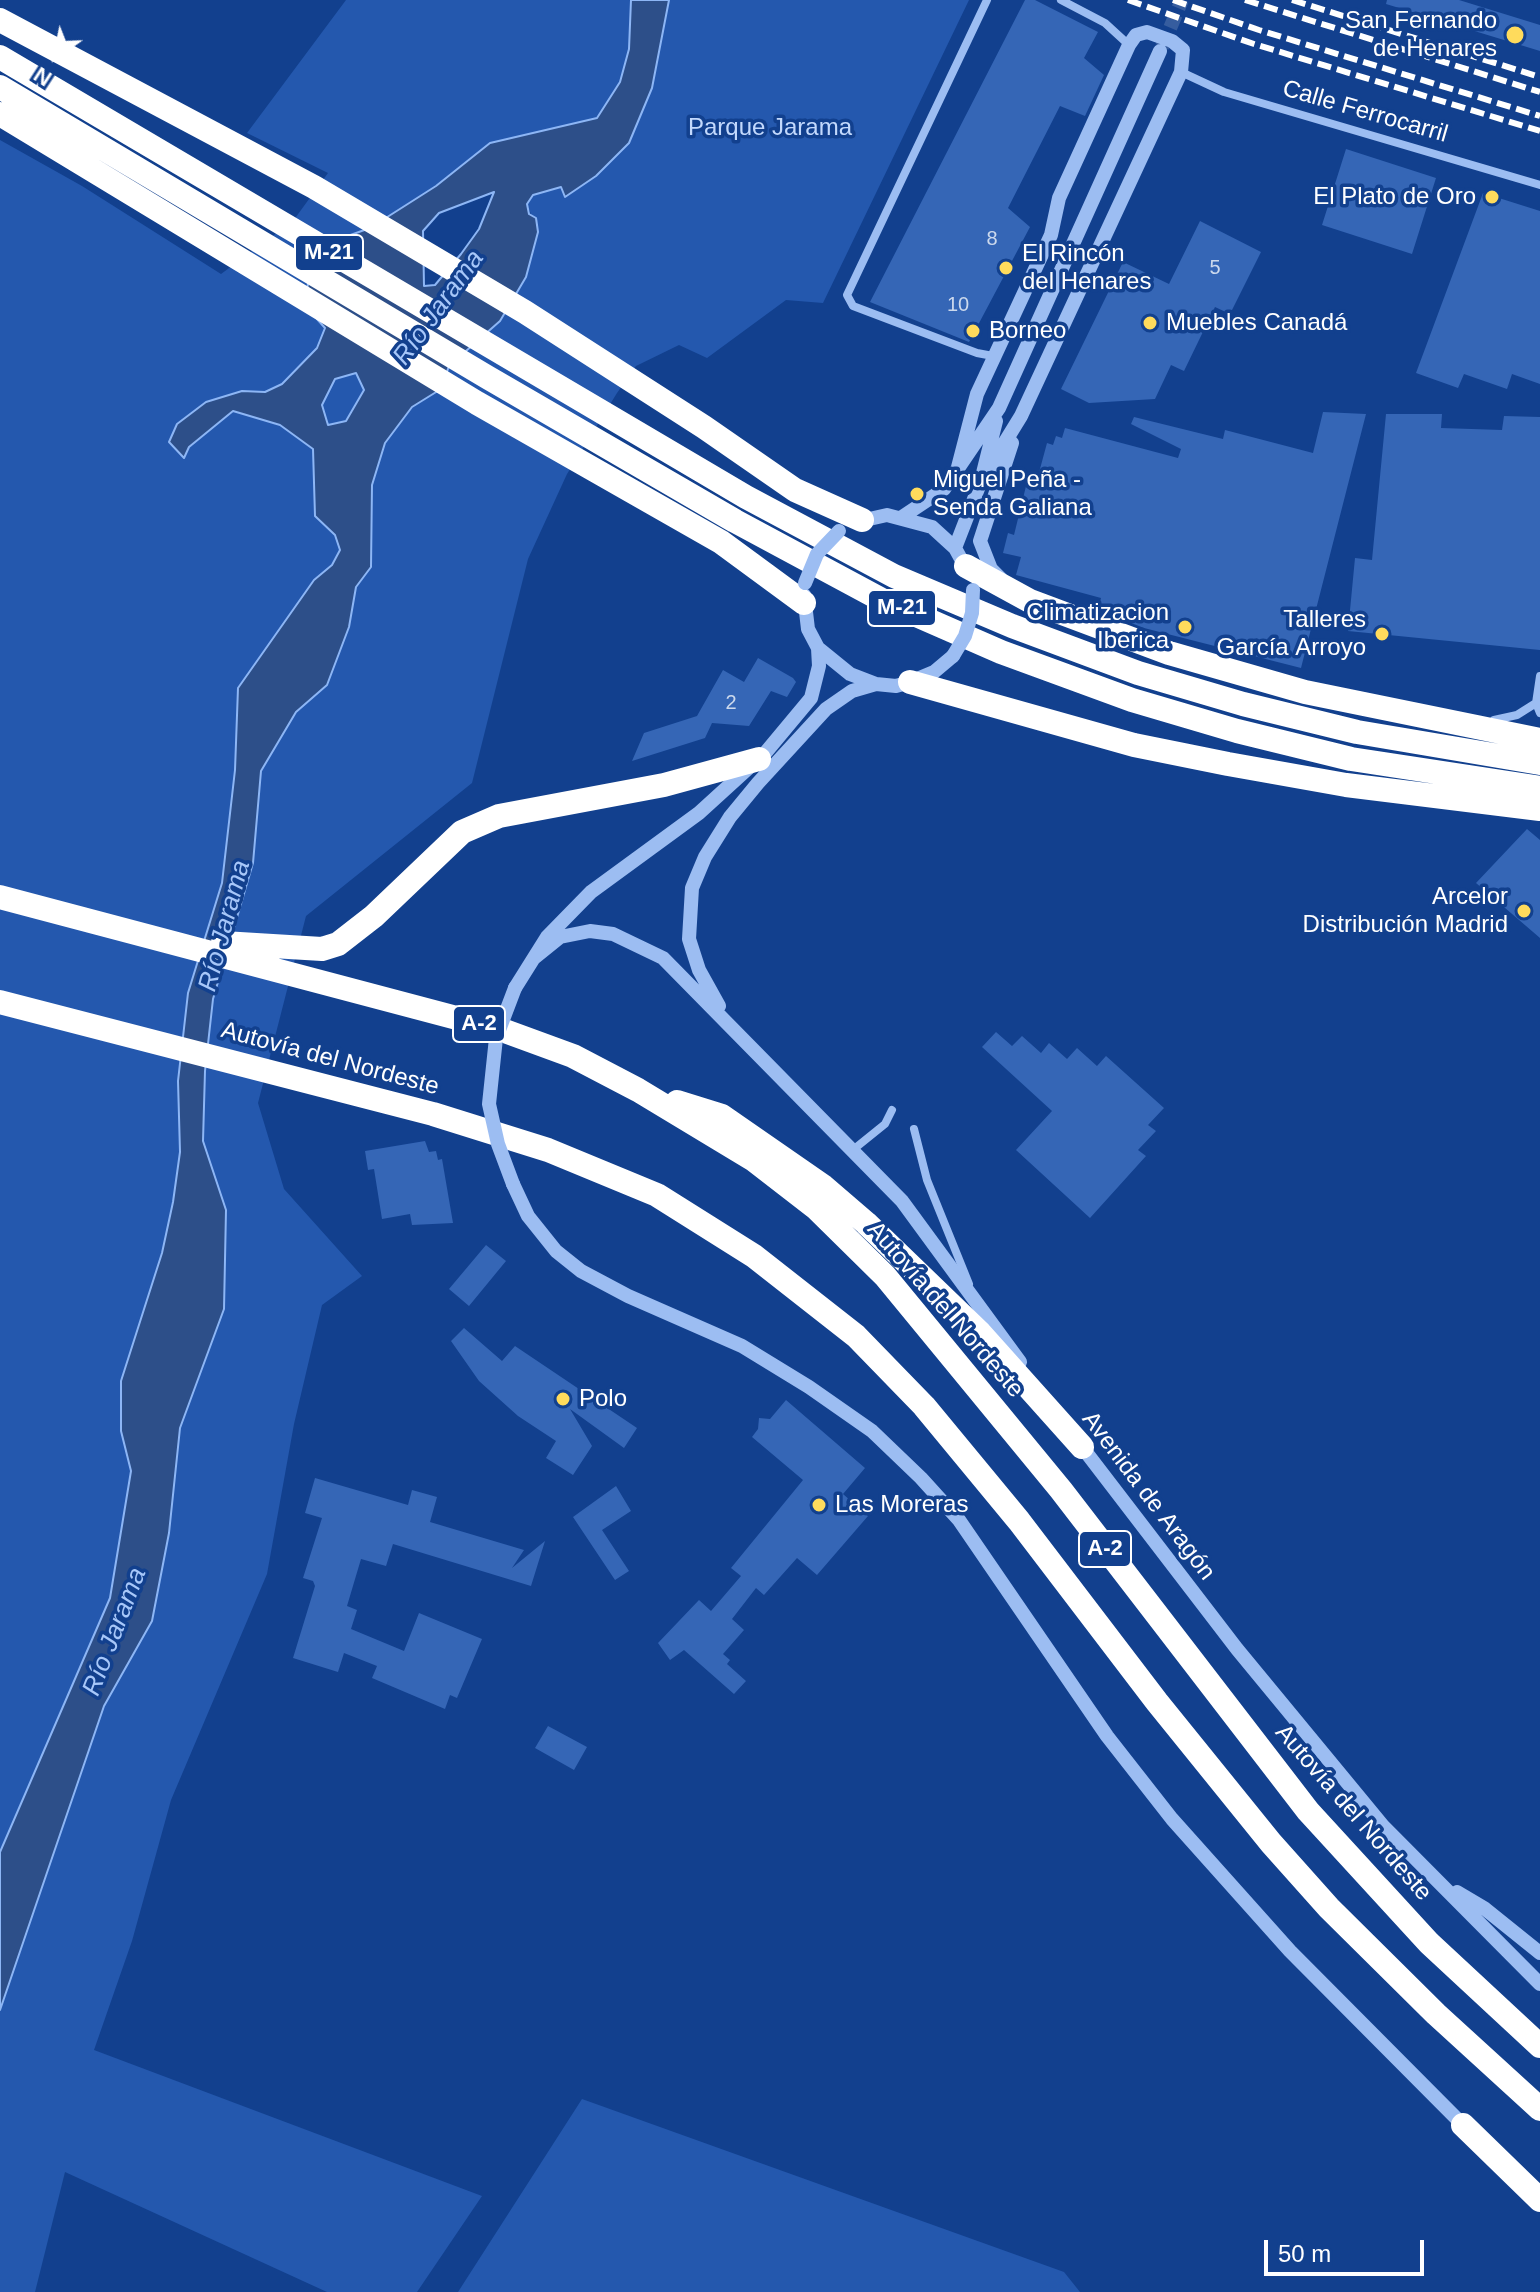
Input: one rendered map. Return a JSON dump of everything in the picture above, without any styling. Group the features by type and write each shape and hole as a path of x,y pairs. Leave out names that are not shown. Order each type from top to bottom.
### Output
{"highway":[{"path":"0,20 314,187 525,312 704,427 795,490 862,520"},
{"name":"M-21","path":"0,57 502,355 894,576 1012,626 1138,673 1243,704 1357,732 1540,763"},
{"name":"M-21","path":"0,87 487,377 855,585 1001,652 1132,700 1237,731 1351,759 1540,788"},
{"path":"0,114 477,403 804,593"},
{"path":"965,568 1030,601 1199,662 1305,692 1540,740"},
{"path":"910,682 1134,745 1228,764 1346,785 1540,809"},
{"path":"157,938 322,949 338,944 374,916 462,832 499,816 664,785 759,759"},
{"name":"Autovía del Nordeste","path":"0,897 502,1030 573,1056 638,1090 754,1160 816,1208 885,1276 1061,1490 1308,1811 1429,1943 1540,2046"},
{"name":"Autovía del Nordeste","path":"0,1002 433,1114 548,1150 657,1195 707,1224 856,1336 924,1406 1290,1865 1436,2014 1540,2109"},
{"path":"638,1090 722,1116 823,1186 980,1333 1082,1447"},
{"path":"1463,2125 1540,2200"}],"street":[{"path":"987,0 847,295 853,306 977,353 993,356"},
{"path":"1061,0 1105,23 1129,45"},
{"path":"957,471 977,394 1051,235 1059,198 1129,45 1136,35 1147,32 1172,41 1183,50 1181,72 1021,416 981,481"},
{"path":"902,517 925,504 957,471 999,408 1160,51"},
{"name":"Calle Ferrocarril","path":"1181,72 1224,92 1540,185"},
{"path":"965,568 932,527 902,517 862,520 839,531 817,554 804,593 808,629 818,648 850,674 876,684 896,686 910,682 934,672 953,656 965,636 972,613 965,568 981,481 999,408"},
{"path":"1021,416 980,541 991,569 1030,601"},
{"path":"818,648 817,681 811,698 759,759 699,813 591,892 559,923 515,988 496,1038 489,1104 498,1144 513,1184 528,1216 556,1251 581,1271 628,1296 742,1346 872,1431 921,1478 959,1520 1107,1736 1172,1819 1290,1951 1463,2125 1540,2213"},
{"path":"1540,676 1536,703 1540,713"},
{"name":"Avenida de Aragón","path":"731,1027 699,970 689,939 691,897 705,857 749,794 826,709 852,691 876,684"},
{"path":"1422,715 1502,720 1536,703"},
{"name":"Avenida de Aragón","path":"534,958 549,943 572,933 613,934 663,958 854,1149 902,1201 1082,1447 1237,1649 1383,1826 1540,1984"},
{"path":"854,1149 885,1124 892,1110"},
{"path":"914,1129 927,1180 977,1304"},
{"path":"1439,1882 1484,1908 1540,1953"}],"green space":[{"name":"Parque Jarama","path":"346,0 631,0 629,49 620,82 597,118 490,143 436,186 370,228 419,297 500,321 526,277 538,232 527,204 534,194 561,186 564,196 652,88 669,0 969,0 823,303 786,300 707,358 679,345 636,366 617,393 567,474 528,559 472,783 306,916 258,1103 284,1189 362,1276 322,1305 294,1424 267,1574 171,1800 132,1941 94,2050 482,2196 417,2292 327,2292 65,2172 35,2292 0,2292 0,140 82,186 221,274 293,221 328,173 247,133"},
{"path":"582,2099 1064,2272 1080,2292 458,2292"}],"water":[{"name":"Río Jarama","path":"631,0 669,0 652,88 629,143 596,176 565,197 561,187 533,195 527,204 529,214 536,218 538,232 526,277 500,321 449,366 441,389 412,407 385,443 372,485 371,567 356,587 349,627 327,685 296,712 261,771 253,863 213,999 205,1071 203,1141 226,1210 224,1309 180,1428 169,1533 152,1621 104,1706 0,2010 0,1852 110,1598 131,1471 121,1431 121,1381 162,1253 173,1202 180,1152 178,1081 188,993 222,883 235,770 238,688 314,580 332,565 340,550 335,535 315,516 313,449 280,425 233,411 189,447 184,458 169,442 177,424 206,402 242,391 265,392 282,384 317,348 325,328 317,319 306,295 310,273 331,242 370,228 436,186 490,143 597,118 620,82 629,49","holes":["494,192 479,229 461,254 435,285 424,286 423,231 439,213","356,373 364,390 346,421 328,425 322,405 335,379"]}],"building":[{"path":"1025,0 1035,0 1098,32 1084,58 1104,75 1085,116 1060,106 1008,208 1030,227 969,342 870,302"},
{"path":"1387,0 1459,0 1540,25 1540,51 1386,4"},
{"path":"1346,149 1436,178 1412,254 1322,225"},
{"path":"1483,193 1540,211 1540,384 1512,374 1507,389 1464,374 1458,388 1416,373"},
{"name":"Muebles Canadá","path":"1200,221 1261,252 1230,314 1215,307 1184,371 1171,365 1155,399 1089,403 1061,389 1123,262 1169,284"},
{"path":"1323,412 1366,414 1301,668 1144,628 1098,610 1101,598 1016,575 1021,557 1003,553 1008,533 1014,535 1028,478 1037,480 1047,443 1053,445 1056,436 1062,438 1065,428 1178,458 1181,449 1131,424 1134,417 1223,439 1225,430 1313,453"},
{"path":"1386,414 1442,414 1441,428 1502,430 1504,416 1540,417 1540,650 1348,631 1355,558 1372,560"},
{"path":"758,658 796,682 787,697 771,691 749,726 712,723 705,738 632,761 644,733 697,716 723,670 744,682"},
{"name":"Arcelor Distribución Madrid","path":"1527,829 1540,840 1540,938 1476,883"},
{"path":"996,1032 1012,1046 1022,1036 1041,1053 1049,1043 1067,1059 1077,1048 1097,1066 1106,1056 1164,1108 1148,1125 1156,1131 1138,1150 1146,1156 1090,1218 1016,1150 1052,1111 982,1047"},
{"path":"425,1141 429,1152 436,1151 438,1160 442,1159 453,1223 412,1225 410,1214 382,1219 374,1169 368,1170 365,1151"},
{"path":"486,1245 506,1261 469,1306 449,1289"},
{"name":"Polo","path":"464,1328 502,1361 515,1346 637,1428 624,1448 570,1409 592,1446 573,1475 546,1458 556,1441 518,1416 479,1381 451,1341"},
{"name":"Las Moreras","path":"786,1400 865,1468 843,1494 868,1516 817,1575 797,1558 764,1595 756,1588 732,1619 744,1630 723,1654 730,1660 727,1664 746,1681 734,1694 684,1650 670,1660 658,1643 699,1600 711,1611 741,1576 731,1568 803,1480 752,1437 758,1429 759,1418 770,1419"},
{"path":"315,1478 408,1505 412,1490 437,1497 430,1522 524,1550 512,1568 545,1541 531,1586 393,1544 386,1566 361,1559 347,1606 357,1610 351,1629 404,1651 419,1613 482,1639 457,1698 450,1695 445,1709 372,1678 377,1666 344,1653 338,1672 293,1658 315,1586 313,1581 303,1578 322,1518 305,1513"},
{"path":"616,1486 631,1511 602,1530 629,1571 615,1580 573,1517"},
{"path":"548,1726 587,1747 574,1770 535,1748"}],"tunnel":[{"path":"1162,47 1182,0"}],"railway":[{"path":"1128,0 1254,44 1540,131"},
{"path":"1173,0 1259,30 1540,116"},
{"path":"1245,0 1540,92"},
{"path":"1292,0 1540,77"}],"place":[{"name":"San Fernando de Henares","path":"1515,35"},
{"name":"El Plato de Oro","path":"1492,197"},
{"name":"El Rincón del Henares","path":"1006,268"},
{"name":"Muebles Canadá","path":"1150,323"},
{"name":"Borneo","path":"973,331"},
{"name":"Miguel Peña - Senda Galiana","path":"917,494"},
{"name":"Climatizacion Iberica","path":"1185,627"},
{"name":"Talleres García Arroyo","path":"1382,634"},
{"name":"Arcelor Distribución Madrid","path":"1524,911"},
{"name":"Polo","path":"563,1399"},
{"name":"Las Moreras","path":"819,1505"}]}
